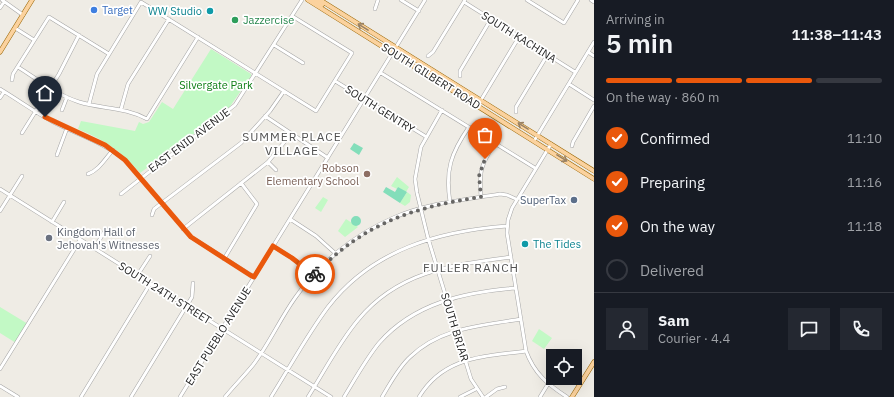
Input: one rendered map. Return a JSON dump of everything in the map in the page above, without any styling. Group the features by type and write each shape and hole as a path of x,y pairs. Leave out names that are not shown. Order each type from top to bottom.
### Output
{"main road":[{"path":"0,52 32,0"},
{"name":"SOUTH GILBERT ROAD","path":"308,0 481,100 594,170"},
{"path":"314,0 326,7 334,9"},
{"name":"SOUTH GILBERT ROAD","path":"320,0 395,51 594,179"},
{"path":"572,397 593,365"}],"street":[{"name":"EAST ENID AVENUE","path":"121,194 229,111 256,73 302,0"},
{"path":"375,9 378,0"},
{"path":"401,0 419,11"},
{"name":"EAST PUEBLO AVENUE","path":"180,397 395,51 425,0"},
{"path":"527,0 564,23 578,0"},
{"path":"0,8 3,1 23,15"},
{"path":"428,56 433,52 464,1"},
{"name":"SOUTH KACHINA","path":"464,1 576,72"},
{"path":"89,104 94,81 141,2 316,111 352,53 292,16"},
{"path":"12,80 18,67 49,17 109,54"},
{"path":"121,109 128,84 169,19"},
{"path":"460,76 460,71 491,19"},
{"path":"15,28 34,40"},
{"path":"22,133 37,112 51,88 79,35"},
{"path":"18,67 67,97 89,104 136,113 147,119 198,37"},
{"path":"481,100 519,37"},
{"path":"534,141 594,42"},
{"path":"274,45 303,63"},
{"path":"588,52 594,56"},
{"path":"516,112 516,107 548,54"},
{"path":"381,72 535,168"},
{"name":"SOUTH GENTRY","path":"335,81 425,136"},
{"path":"569,84 594,100"},
{"path":"0,89 37,112 113,150 125,160 161,204 196,241 254,277"},
{"path":"152,214 154,209 240,143 265,116 284,91"},
{"path":"0,98 4,92"},
{"path":"62,110 67,97"},
{"path":"572,146 594,106"},
{"name":"SOUTH BRIAR","path":"442,110 425,136 415,179 420,208 428,238 471,379 476,389 485,397"},
{"path":"265,116 328,158"},
{"path":"450,202 448,187 449,165 453,152 469,127"},
{"path":"57,154 67,128"},
{"path":"183,229 268,162 291,134"},
{"path":"481,197 479,176 481,168 495,143"},
{"path":"546,382 536,372 526,351 507,226 510,213 516,200 551,144"},
{"path":"88,174 94,172 113,150"},
{"path":"268,162 276,170"},
{"path":"589,176 594,170"},
{"path":"0,212 22,176"},
{"path":"224,259 257,204 241,183"},
{"name":"SOUTH 24TH STREET","path":"0,189 331,397"},
{"path":"225,397 261,353 295,298 314,275 348,244 393,218 420,208 500,194 507,195 516,200"},
{"path":"52,222 64,202"},
{"path":"290,219 316,236 336,254"},
{"path":"271,397 317,322 340,293 364,271 389,255 428,238 466,231 507,226"},
{"path":"94,249 106,229"},
{"path":"0,369 80,240"},
{"path":"273,246 314,275"},
{"path":"137,276 150,256"},
{"path":"308,397 346,335 358,319 373,305 400,286 438,269 511,257"},
{"path":"130,397 192,297 193,283"},
{"path":"81,397 150,284"},
{"path":"344,397 370,354 390,332 412,315 446,299 516,288"},
{"path":"382,397 409,358 430,341 456,329 521,320"},
{"path":"419,397 436,376 453,364 465,360 526,351"},
{"path":"540,397 547,385"},
{"path":"549,385 566,397"},
{"path":"0,386 18,397"},
{"path":"485,397 497,389 505,387"},
{"path":"460,397 476,389"}],"green space":[{"name":"Silvergate Park","path":"211,49 251,74 251,76 229,108 140,173 120,152 96,137 78,129 81,121 135,131 139,122 143,124 149,122 162,102 173,109"},
{"path":"354,143 363,148 359,155 350,149"},
{"path":"397,177 409,187 406,192 398,187 397,189 391,186"},
{"path":"386,187 395,192 398,187 407,192 400,203 383,192"},
{"path":"407,192 411,195 410,202 405,206 400,203"},
{"path":"323,197 328,200 321,212 315,208"},
{"path":"356,216 361,221 356,226 351,221"},
{"path":"346,219 358,227 345,237 338,231"},
{"path":"0,307 28,324 16,343 0,333"},
{"path":"539,329 552,338 544,349 532,341"}],"way so far":[{"path":"315,274 325,263 362,234 393,218 420,208 481,197 479,176 485,159"}],"place":[{"name":"Target","path":"94,10"},
{"name":"WW Studio","path":"210,11"},
{"name":"Jazzercise","path":"235,20"},
{"name":"Robson Elementary School","path":"367,174"},
{"name":"SuperTax","path":"574,200"},
{"name":"Kingdom Hall of Jehovah's Witnesses","path":"49,238"},
{"name":"The Tides","path":"525,244"}],"district":[{"name":"SUMMER PLACE VILLAGE","path":"292,144"},
{"name":"FULLER RANCH","path":"471,268"}],"route":[{"path":"45,117 113,150 125,160 191,237 250,275 254,277 273,246 314,275 315,274"}]}
